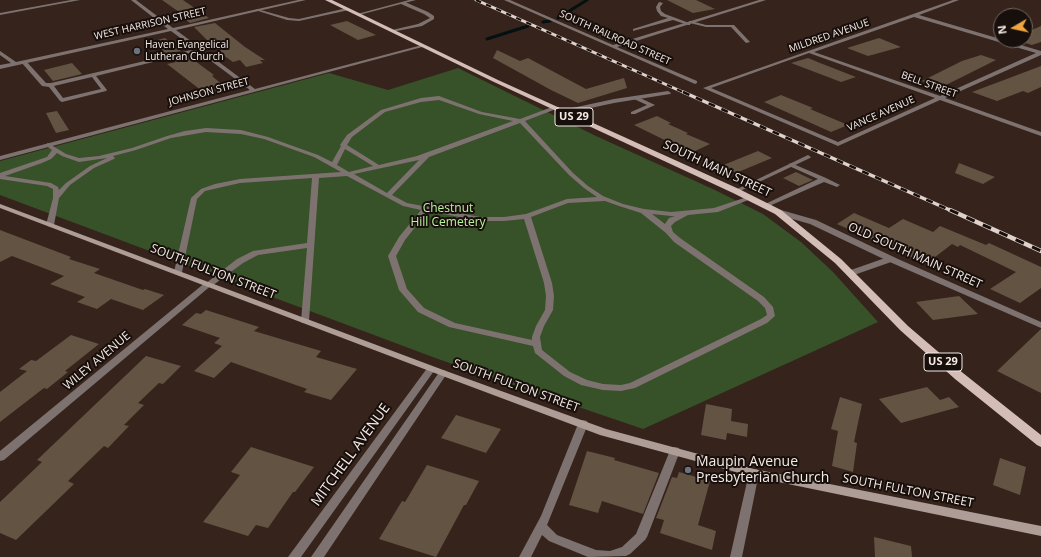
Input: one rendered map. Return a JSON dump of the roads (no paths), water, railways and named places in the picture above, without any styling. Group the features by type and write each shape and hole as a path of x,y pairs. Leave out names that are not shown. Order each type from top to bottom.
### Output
{"main road":[{"name":"SOUTH MAIN STREET","path":"328,0 554,108 736,191 778,212 828,251 852,273 904,328 959,376 1041,442"}],"street":[{"path":"0,14 78,0"},
{"path":"133,0 173,28 253,90"},
{"name":"WEST HARRISON STREET","path":"0,68 173,28 304,0"},
{"path":"359,14 414,0"},
{"name":"SOUTH RAILROAD STREET","path":"506,0 695,82"},
{"path":"614,46 764,0"},
{"name":"MILDRED AVENUE","path":"838,144 706,88 957,0"},
{"path":"394,31 420,25 432,19 432,17 426,13 403,3"},
{"path":"661,3 658,7 659,12 671,19 706,26 732,26 748,42"},
{"path":"257,10 289,19 299,20 347,8"},
{"path":"914,15 1041,53"},
{"path":"635,30 671,19"},
{"name":"JOHNSON STREET","path":"0,158 424,46"},
{"path":"24,62 44,85 51,85 200,49"},
{"name":"BELL STREET","path":"810,52 1041,134"},
{"path":"0,53 15,64"},
{"name":"VANCE AVENUE","path":"838,144 1041,53"},
{"path":"51,85 62,100 104,90 93,75"},
{"path":"563,112 614,100 668,94"},
{"path":"333,166 349,136 383,112 429,98 439,98 481,113 522,121 571,174 586,187 606,199 644,211 672,214 716,210 749,198"},
{"path":"632,113 652,105 636,98"},
{"path":"178,272 194,198 203,190 240,181 348,174 426,156 554,108"},
{"path":"48,145 64,155 79,160 99,158 127,151 185,132 206,130 241,132 266,138 316,156 405,205 425,210 480,219 504,219 527,216 567,200 606,199"},
{"path":"343,145 378,167"},
{"path":"0,176 49,158 56,150"},
{"path":"56,198 68,184 92,168 127,151"},
{"path":"388,196 426,156"},
{"path":"736,191 808,158"},
{"path":"792,165 837,185"},
{"path":"0,176 49,184 56,188 56,198 50,225"},
{"path":"305,321 316,176"},
{"path":"765,206 824,179"},
{"name":"SOUTH FULTON STREET","path":"0,206 178,272 431,369 604,432 754,473 1041,531"},
{"path":"425,210 402,239 392,256 403,290 421,310 452,325 537,344"},
{"path":"527,216 548,283 550,296 549,310 536,337 538,351 567,374 584,384 621,388 632,386 764,321 771,316 769,307 761,299 677,240 644,211"},
{"name":"OLD SOUTH MAIN STREET","path":"778,212 813,222 891,259 1041,325"},
{"path":"670,233 667,226 672,220 686,213"},
{"name":"WILEY AVENUE","path":"0,457 209,284 240,261 256,253 311,245"},
{"path":"852,273 891,259"},
{"name":"MITCHELL AVENUE","path":"294,557 431,369"},
{"path":"317,557 443,373"},
{"path":"525,557 541,526 583,424"},
{"path":"541,526 553,538 596,555 610,556 626,551 641,537 675,452"},
{"path":"736,557 754,473"}],"waterway":[{"path":"558,18 587,0"},
{"path":"543,22 550,21"},
{"path":"487,39 528,26"}],"railway":[{"path":"476,0 685,93"},
{"path":"683,92 952,211"},
{"path":"950,210 1041,251"}],"place":[{"name":"Haven Evangelical Lutheran Church","path":"137,51"},
{"name":"Maupin Avenue Presbyterian Church","path":"688,470"}],"park label":[{"name":"Chestnut Hill Cemetery","path":"448,216"}]}
